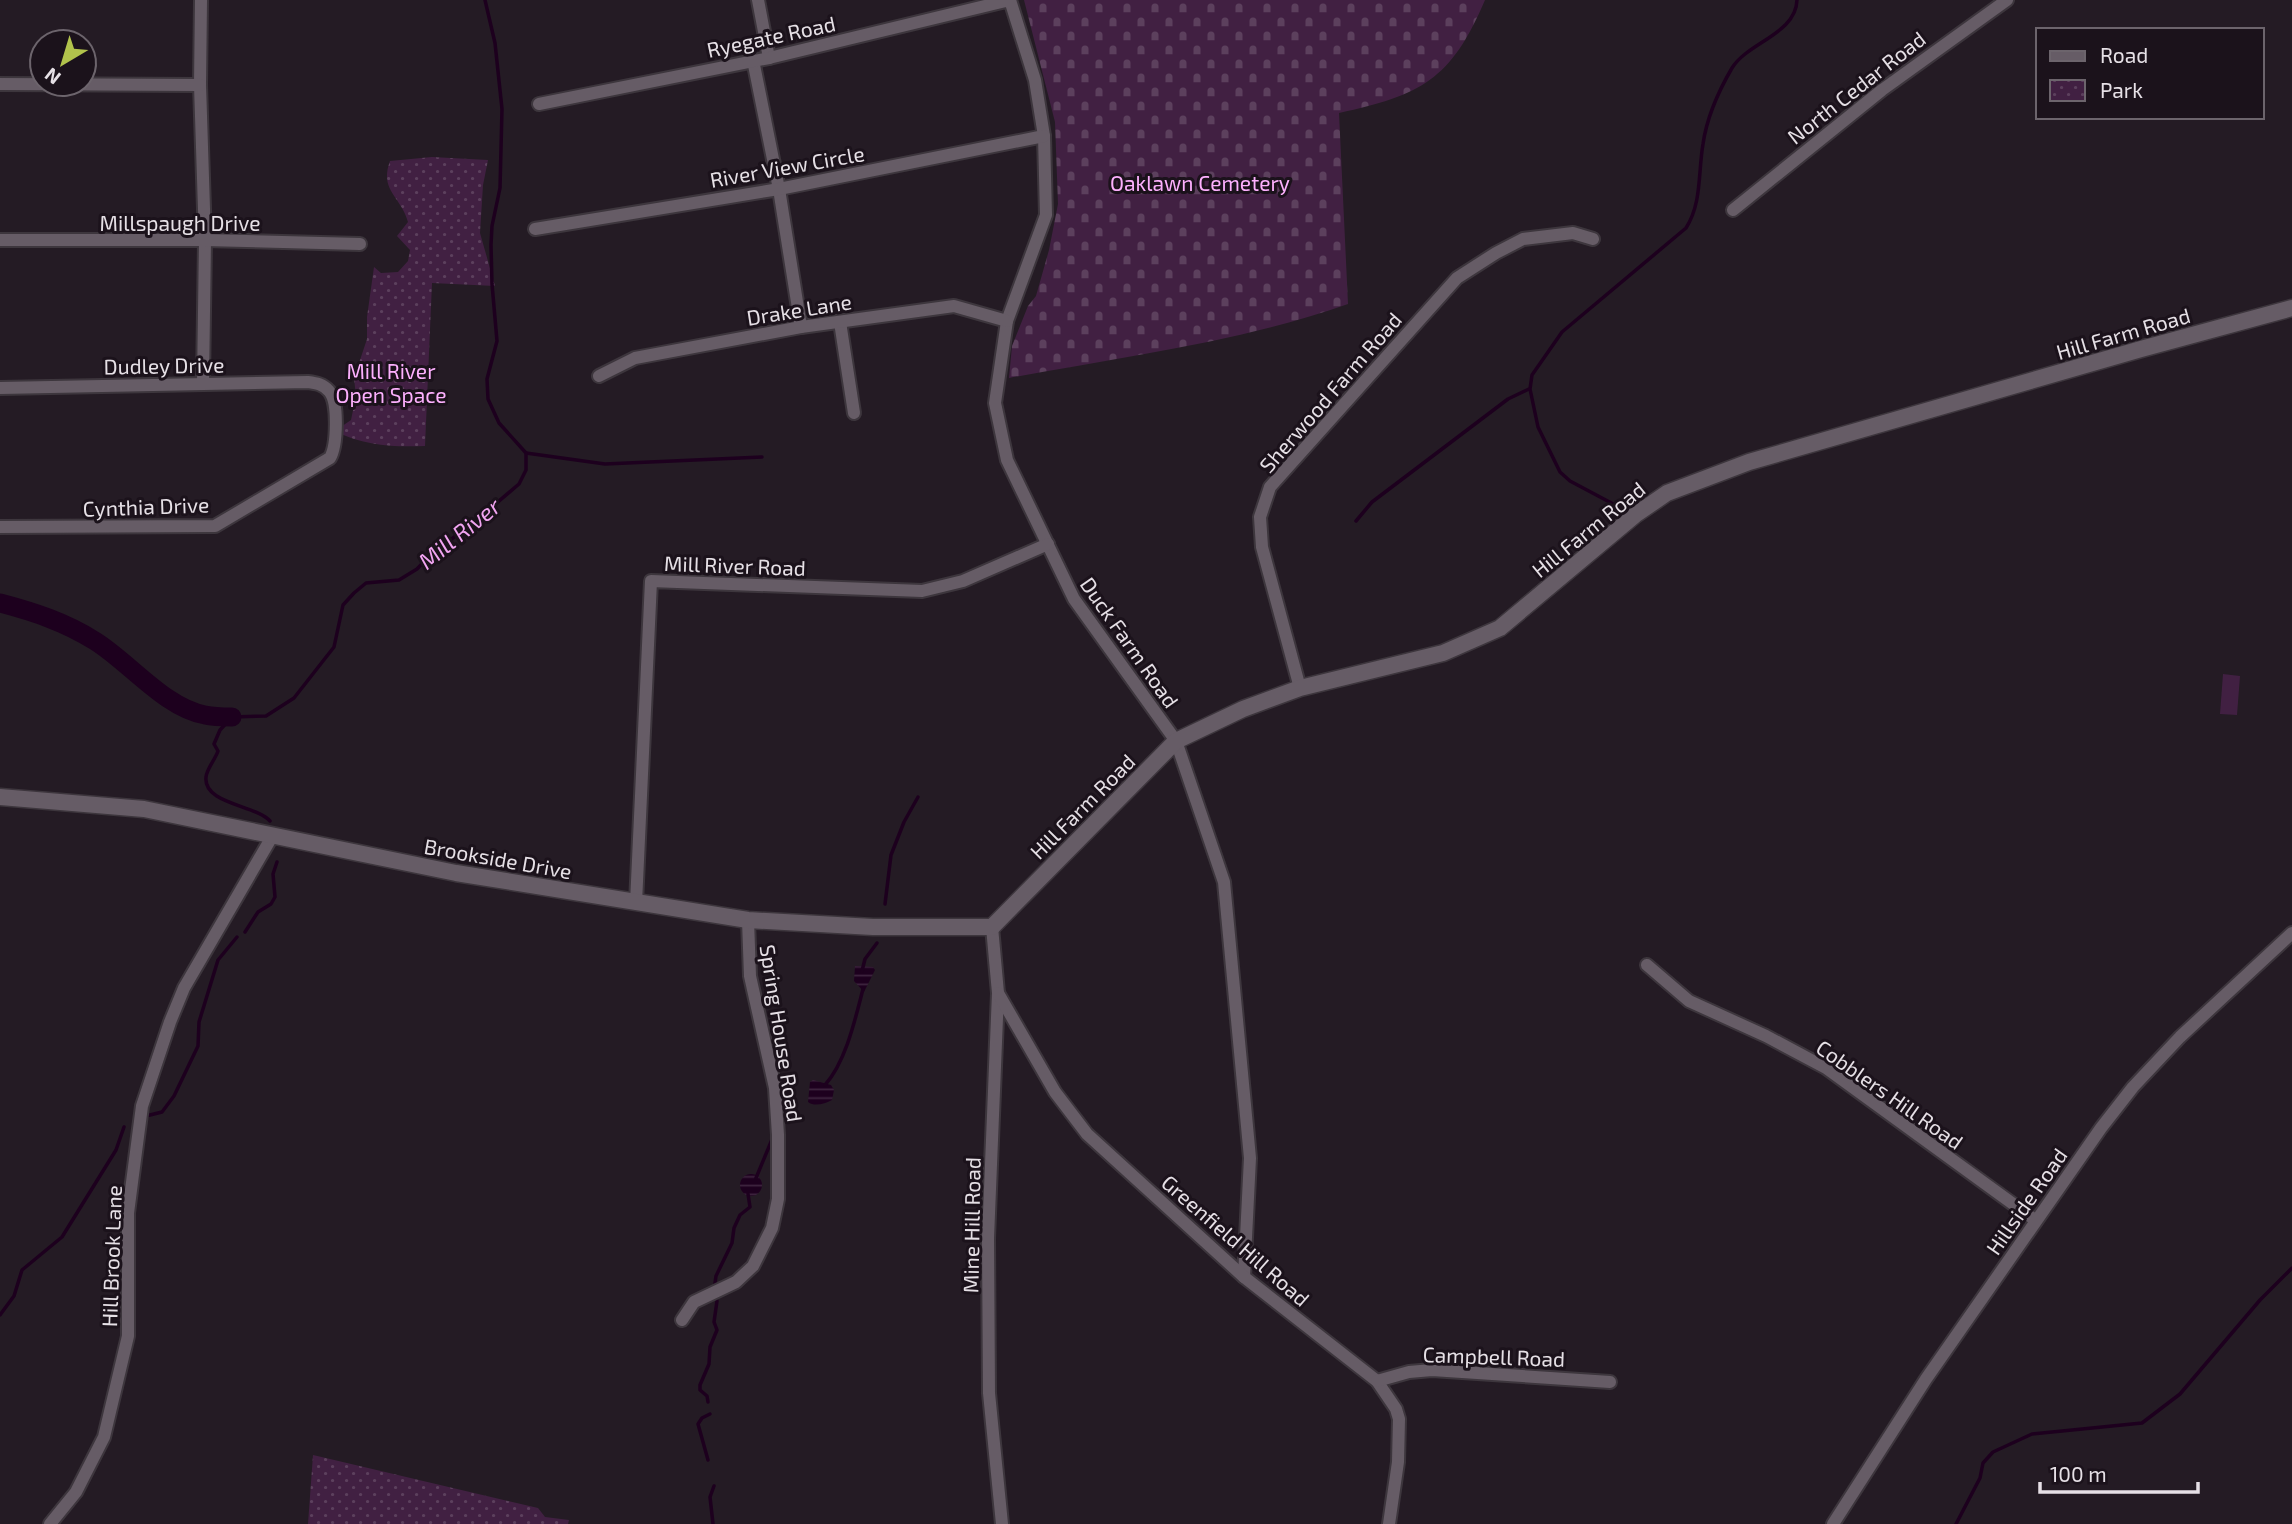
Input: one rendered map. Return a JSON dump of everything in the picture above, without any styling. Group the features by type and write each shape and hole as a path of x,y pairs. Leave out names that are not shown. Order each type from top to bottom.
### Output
{"main road":[{"name":"Hill Farm Road","path":"992,927 1176,741 1243,709 1300,688 1443,653 1500,628 1635,515 1667,493 1749,462 2292,307"},
{"name":"Brookside Drive","path":"0,797 144,809 451,872 748,920 873,927 992,927"}],"street":[{"path":"201,0 200,85 205,240 203,383"},
{"path":"758,0 769,58"},
{"name":"Ryegate Road","path":"540,104 769,58 1010,0"},
{"name":"Duck Farm Road","path":"1010,0 1035,80 1044,135 1046,215 1007,321 995,403 1007,460 1074,599 1176,741 1224,882 1251,1158 1244,1277"},
{"name":"North Cedar Road","path":"1733,210 1892,82 2007,0"},
{"path":"753,60 779,189 800,327"},
{"path":"0,84 200,85"},
{"name":"River View Circle","path":"536,229 779,189 1044,135"},
{"name":"Sherwood Farm Road","path":"1300,688 1262,547 1260,517 1270,487 1457,278 1523,239 1573,233 1592,239"},
{"name":"Millspaugh Drive","path":"0,240 205,240 360,244"},
{"name":"Drake Lane","path":"599,376 635,359 800,327 954,306 1007,321"},
{"path":"840,322 854,413"},
{"name":"Dudley Drive","path":"0,388 308,382 328,389"},
{"name":"Cynthia Drive","path":"0,527 215,526 330,458 334,447 335,407 328,389"},
{"name":"Mill River Road","path":"636,904 651,581 922,591 963,581 1048,544"},
{"name":"Hill Brook Lane","path":"50,1524 76,1492 104,1437 128,1336 128,1213 142,1106 184,988 273,835"},
{"name":"Spring House Road","path":"682,1320 694,1302 736,1282 753,1266 772,1228 778,1199 775,1088 750,976 748,920"},
{"name":"Mine Hill Road","path":"992,927 998,993 988,1239 989,1393 1002,1524"},
{"name":"Hillside Road","path":"1833,1524 1905,1410 2035,1220 2134,1086 2180,1037 2291,935"},
{"name":"Cobblers Hill Road","path":"1647,965 1689,1000 1826,1068 2035,1220"},
{"name":"Greenfield Hill Road","path":"998,993 1055,1092 1087,1134 1244,1277 1377,1381 1396,1409 1399,1419 1398,1462 1389,1524"},
{"name":"Campbell Road","path":"1377,1381 1409,1372 1432,1370 1610,1382"}],"green space":[{"name":"Oaklawn Cemetery","path":"1024,0 1485,0 1459,49 1430,80 1392,99 1339,113 1348,304 1224,339 1009,378 1012,346 1028,306 1036,296 1058,204 1055,122"},
{"name":"Mill River Open Space","path":"432,157 488,160 483,185 480,233 495,286 432,283 425,446 368,443 335,431 351,420 356,396 354,378 367,339 367,317 374,267 381,273 398,272 408,261 410,250 397,236 408,222 389,187 387,171 390,161"},
{"path":"2223,674 2240,676 2237,715 2220,714"},
{"path":"313,1455 538,1508 545,1517 569,1520 568,1524 308,1524"}],"shaded area":[{"path":"855,966 873,967 875,970 864,992 854,981"},
{"path":"813,1080 831,1085 834,1090 832,1100 820,1104 808,1102 810,1082"},
{"path":"747,1174 755,1174 762,1181 762,1189 755,1196 747,1196 740,1189 740,1181"}],"waterway":[{"name":"Mill River","path":"270,821 254,811 221,799 207,786 206,777 218,751 214,744 220,730 232,717 266,716 294,698 334,647 343,605 354,593 366,583 399,580 417,569 434,551 466,529 519,484 526,470 526,453 499,423 488,399 487,379 497,341 491,245 500,188 502,109 495,43 485,0"},
{"path":"1617,506 1570,481 1560,472 1538,427 1530,389 1532,375 1562,332 1686,228 1695,208 1707,124 1722,86 1739,59 1789,21 1795,12 1797,0"},
{"path":"1356,521 1372,502 1508,399 1529,389"},
{"path":"526,453 605,464 762,457"},
{"name":"Mill River","path":"0,603 49,618 84,634 162,694 190,711 208,716 232,717"},
{"path":"885,904 891,855 904,822 918,797"},
{"path":"245,932 258,912 271,904 275,897 273,874 277,862"},
{"path":"146,1116 162,1112 174,1096 198,1046 199,1022 218,960 237,937"},
{"path":"862,971 865,959 877,943"},
{"path":"825,1085 844,1052 863,989"},
{"path":"0,1315 14,1296 22,1270 62,1237 116,1150 124,1127"},
{"path":"756,1178 773,1137"},
{"path":"715,1283 732,1243 734,1228 740,1215 750,1207 748,1194"},
{"path":"1956,1524 1980,1478 1983,1463 1993,1452 2032,1434 2142,1423 2180,1394 2260,1300 2292,1268"},
{"path":"708,1402 707,1396 700,1390 700,1385 709,1364 710,1347 717,1330 714,1322 717,1301"},
{"path":"708,1460 698,1424 710,1414"},
{"path":"713,1524 710,1497 714,1486"}]}
